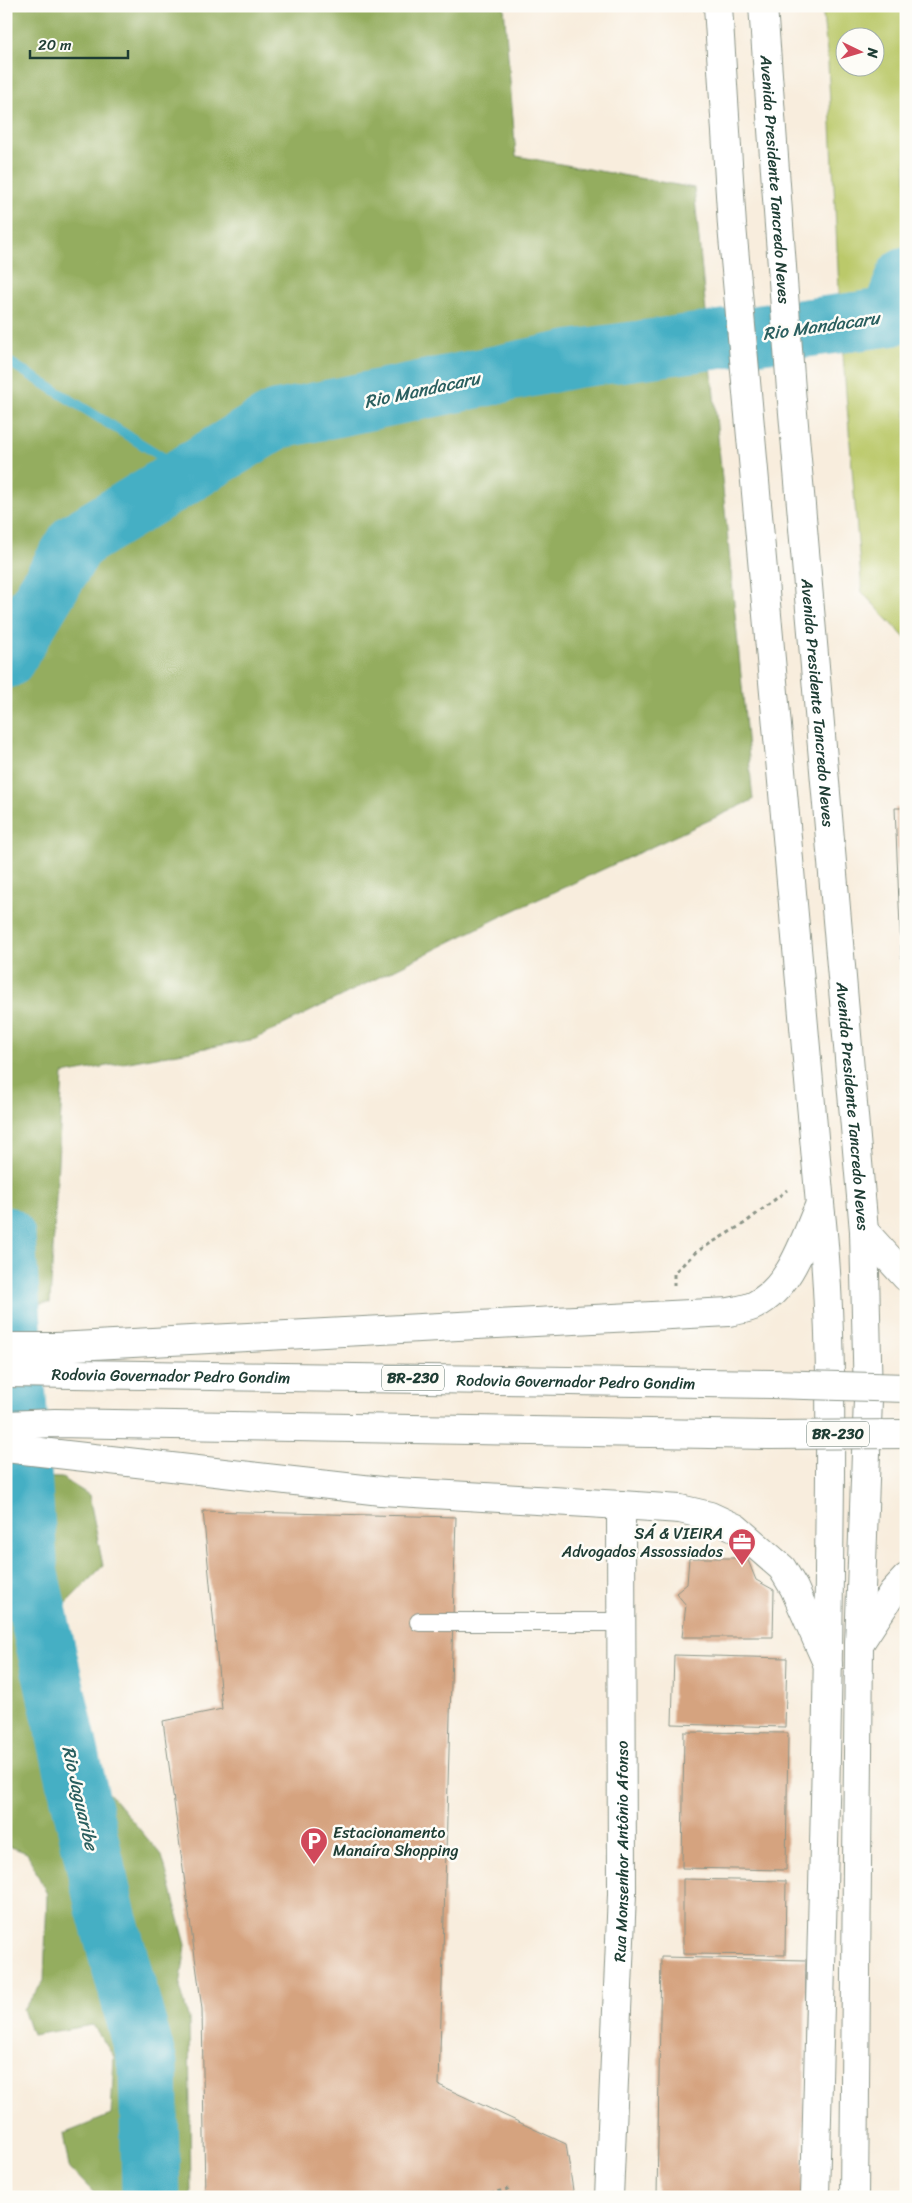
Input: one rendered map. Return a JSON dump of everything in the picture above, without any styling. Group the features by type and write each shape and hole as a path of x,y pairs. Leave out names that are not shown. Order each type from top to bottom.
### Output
{"main road":[{"path":"718,6 732,226 820,1204 827,1264 830,1396 828,1665 815,2197"},
{"name":"Avenida Presidente Tancredo Neves","path":"763,6 791,390 864,1231 868,1400 859,1644 854,2197"},
{"path":"56,1360 729,1312 755,1306 776,1290 790,1271 820,1204"},
{"path":"864,1231 906,1276"},
{"name":"Rodovia Governador Pedro Gondim","path":"7,1364 56,1360 906,1388"},
{"name":"BR-230","path":"10,1432 55,1423 769,1434 906,1434"},
{"path":"10,1432 55,1454 381,1491 680,1509 710,1516 736,1528 782,1568 794,1588 828,1665"},
{"name":"Rua Monsenhor Antônio Afonso","path":"609,2197 622,1894 621,1505"},
{"path":"859,1644 893,1592 906,1578"}],"lane":[{"path":"419,1622 621,1622"}],"path":[{"path":"474,2197 513,2188"}],"green space":[{"path":"6,6 504,6 516,156 694,188 753,800 502,916 255,1039 63,1074 50,1303 6,1304"},
{"path":"822,6 906,6 906,639 862,592 841,331 828,62"},
{"path":"6,1476 62,1478 89,1495 103,1566 50,1619 88,1768 162,1856 186,1945 180,1987 189,2020 191,2197 98,2197 69,2167 63,2134 111,2115 114,2057 93,2025 32,2035 23,2009 44,1981 47,1894 27,1853 6,1845"}],"building":[{"path":"895,808 906,808 906,1002 902,976"},
{"name":"Estacionamento Manaíra Shopping","path":"203,1511 456,1517 439,2085 566,2144 574,2197 205,2197 202,2009 163,1721 222,1709"},
{"path":"689,1558 747,1558 756,1580 774,1590 773,1637 682,1637 686,1605 676,1593 687,1584"},
{"path":"674,1655 787,1658 785,1727 672,1724"},
{"path":"684,1732 788,1733 786,1870 682,1868"},
{"path":"683,1879 786,1881 785,1955 683,1954"},
{"path":"661,1957 806,1960 803,2197 657,2197"}],"waterway":[{"name":"Rio Mandacaru","path":"6,659 77,541 276,420 573,359 890,317 906,276"},
{"path":"6,360 188,473"},
{"name":"Rio Jaguaribe","path":"6,1236 29,1574 105,1908 148,2064 151,2197"}],"place":[{"name":"SÁ & VIEIRA Advogados Assossiados","path":"742,1566"},
{"name":"Estacionamento Manaíra Shopping","path":"314,1865"}]}
